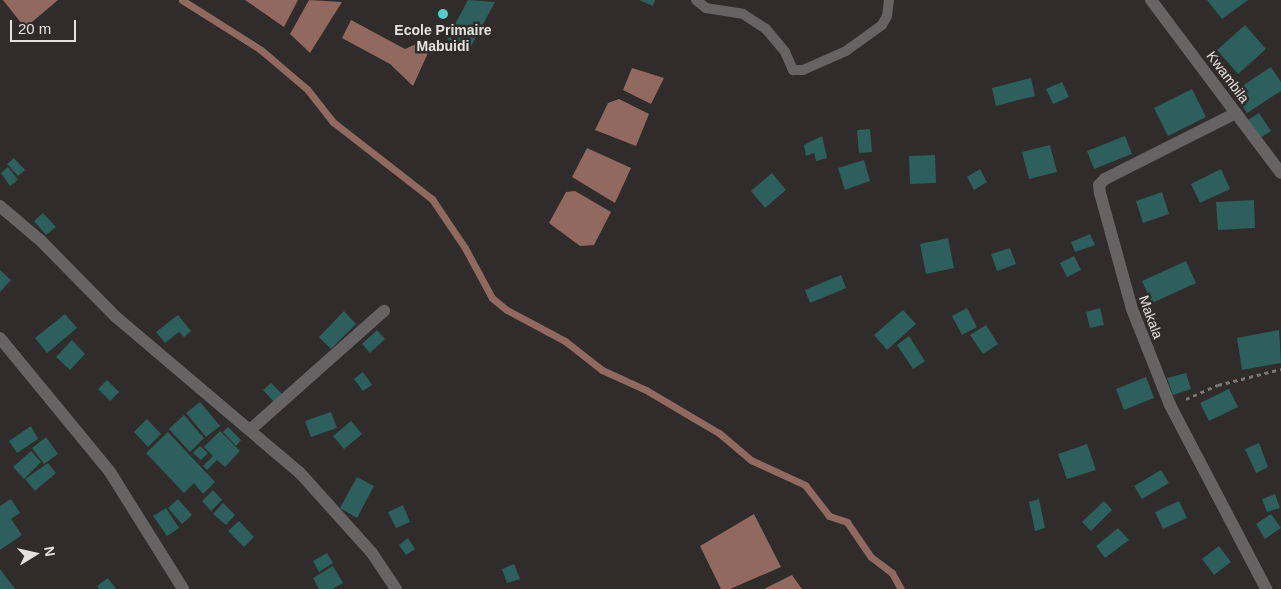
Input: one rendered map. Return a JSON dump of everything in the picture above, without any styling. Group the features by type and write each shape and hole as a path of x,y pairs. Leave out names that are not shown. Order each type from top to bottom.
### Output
{"street":[{"name":"Kwambila","path":"1151,0 1281,173"},
{"name":"Makala","path":"1236,112 1105,179 1100,184 1132,309 1170,405 1266,589"},
{"path":"0,206 40,240 116,317 300,473 325,504 356,534 396,589"},
{"path":"251,430 384,312"},
{"path":"0,338 110,472 184,589"}],"lane":[{"path":"696,0 706,8 744,14 766,29 785,52 793,70 803,70 846,51 882,25 887,16 890,0"}],"path":[{"path":"1170,405 1218,385 1281,369"}],"shaded area":[{"path":"3,0 58,0 25,28"},
{"path":"245,0 298,0 284,27"},
{"path":"309,0 342,2 310,53 290,34"},
{"path":"351,20 405,49 425,40 432,44 413,86 390,64 342,38"},
{"path":"632,68 664,78 651,104 623,90"},
{"path":"619,99 649,114 636,146 595,130 608,103"},
{"path":"587,148 631,168 615,203 572,177"},
{"path":"575,191 611,212 594,245 580,246 549,223 566,192"},
{"path":"754,514 781,567 730,589 721,589 700,546"},
{"path":"792,575 802,589 764,589"}],"building":[{"path":"468,0 495,2 469,50 447,39"},
{"path":"639,0 655,0 653,6"},
{"path":"1207,0 1248,0 1222,19"},
{"path":"1245,25 1266,49 1238,74 1217,50"},
{"path":"1271,67 1281,82 1281,91 1247,113 1233,92"},
{"path":"1031,78 1035,96 996,106 992,88"},
{"path":"1062,82 1069,97 1053,104 1046,89"},
{"path":"1192,89 1206,117 1168,136 1154,108"},
{"path":"1259,113 1271,131 1260,138 1248,120"},
{"path":"870,129 872,152 859,153 857,130"},
{"path":"822,136 827,158 816,161 814,153 806,156 804,145"},
{"path":"1125,136 1132,154 1094,169 1087,151"},
{"path":"1050,145 1057,172 1029,179 1022,152"},
{"path":"935,155 936,183 910,184 909,156"},
{"path":"14,158 25,170 18,176 7,164"},
{"path":"864,160 870,181 845,190 838,168"},
{"path":"8,167 18,180 10,186 1,173"},
{"path":"980,169 987,182 974,190 967,177"},
{"path":"1221,169 1230,189 1200,203 1191,184"},
{"path":"772,173 786,190 765,208 751,191"},
{"path":"1162,192 1169,214 1143,223 1136,201"},
{"path":"1254,200 1255,228 1218,230 1216,202"},
{"path":"43,213 56,227 46,235 34,221"},
{"path":"1090,234 1095,245 1075,252 1071,242"},
{"path":"948,238 954,268 926,274 920,244"},
{"path":"1010,248 1016,264 997,271 991,254"},
{"path":"1074,256 1081,270 1067,277 1060,263"},
{"path":"1186,261 1196,283 1152,303 1142,281"},
{"path":"0,270 11,280 0,292"},
{"path":"841,275 846,288 810,303 805,290"},
{"path":"967,308 977,327 962,335 952,316"},
{"path":"1100,308 1104,325 1090,328 1086,312"},
{"path":"903,310 916,324 887,350 874,335"},
{"path":"344,311 356,324 331,349 319,337"},
{"path":"65,314 77,328 47,353 35,338"},
{"path":"178,315 191,331 184,337 179,332 165,343 156,332"},
{"path":"986,325 998,344 983,354 970,335"},
{"path":"377,330 385,339 370,353 362,344"},
{"path":"1279,330 1281,363 1242,370 1237,338"},
{"path":"909,336 925,361 913,369 897,345"},
{"path":"72,340 85,354 70,370 56,357"},
{"path":"363,372 372,385 363,391 354,379"},
{"path":"1186,373 1191,389 1173,395 1167,378"},
{"path":"1146,377 1154,398 1124,410 1116,389"},
{"path":"107,380 119,392 110,401 98,389"},
{"path":"271,383 285,397 276,404 263,390"},
{"path":"1229,389 1238,407 1209,421 1200,403"},
{"path":"200,402 220,426 206,437 186,413"},
{"path":"331,412 337,428 311,437 305,421"},
{"path":"184,415 204,438 190,452 169,429"},
{"path":"147,419 161,434 148,447 134,432"},
{"path":"351,421 362,434 344,449 333,436"},
{"path":"31,426 38,439 17,453 9,441"},
{"path":"228,427 241,440 236,446 223,432"},
{"path":"220,431 240,451 225,467 217,460 207,470 203,466 213,456 204,447"},
{"path":"168,432 215,482 203,494 194,483 184,493 146,453"},
{"path":"46,437 58,454 44,464 32,448"},
{"path":"1259,443 1268,467 1256,473 1245,449"},
{"path":"1087,444 1096,470 1067,479 1058,454"},
{"path":"200,446 208,453 201,460 193,453"},
{"path":"31,451 41,462 24,479 13,467"},
{"path":"48,463 56,473 35,491 25,479"},
{"path":"1161,470 1169,483 1142,499 1134,486"},
{"path":"357,477 374,486 357,518 340,508"},
{"path":"213,490 222,500 211,511 202,501"},
{"path":"1275,494 1280,508 1267,512 1262,499"},
{"path":"11,499 20,513 11,519 22,535 0,550 0,506"},
{"path":"178,499 192,515 182,524 168,508"},
{"path":"1039,499 1045,528 1035,531 1029,502"},
{"path":"1104,501 1112,510 1091,531 1082,522"},
{"path":"1179,501 1187,518 1163,529 1155,512"},
{"path":"223,503 235,515 226,525 213,514"},
{"path":"403,505 410,522 396,528 388,512"},
{"path":"166,508 179,528 167,536 153,516"},
{"path":"1271,514 1281,528 1265,539 1256,524"},
{"path":"239,521 254,537 244,547 228,531"},
{"path":"1118,528 1129,540 1105,558 1096,546"},
{"path":"408,538 415,549 406,555 399,545"},
{"path":"1219,546 1231,562 1214,575 1202,559"},
{"path":"327,553 333,563 319,572 313,561"},
{"path":"514,564 520,579 507,583 502,569"},
{"path":"333,566 343,583 332,589 319,589 313,578"},
{"path":"0,569 15,589 0,589"},
{"path":"108,578 116,589 99,589 97,586"}],"waterway":[{"path":"182,0 261,50 307,89 333,122 432,199 465,248 492,298 507,310 565,341 602,370 646,390 719,433 751,460 805,485 829,516 847,522 871,557 892,573 901,589"}],"place":[{"name":"Ecole Primaire Mabuidi","path":"443,14"}]}
